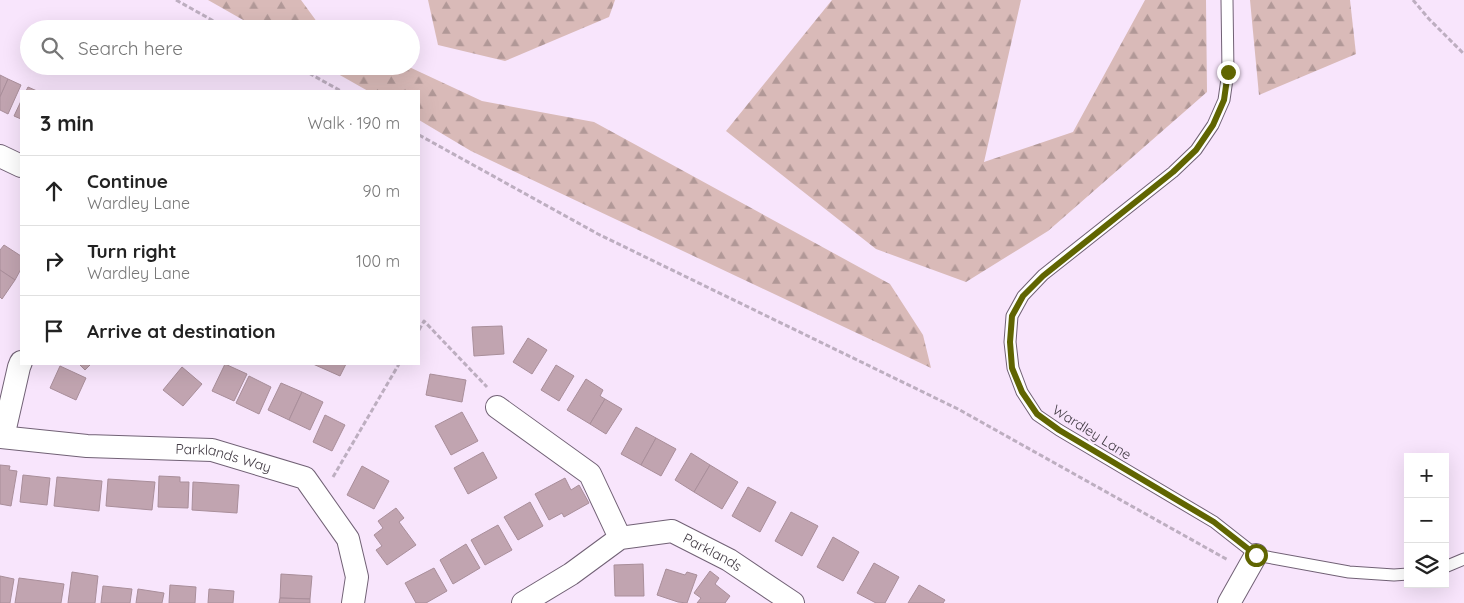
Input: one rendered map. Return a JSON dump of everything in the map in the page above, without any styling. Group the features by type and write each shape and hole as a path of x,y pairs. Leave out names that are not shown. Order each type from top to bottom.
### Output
{"street":[{"path":"0,156 20,166"},
{"path":"1,437 20,365"},
{"path":"497,407 590,474 620,538"},
{"name":"Parklands Way","path":"1,437 87,446 212,450 305,478 348,539 357,577 354,603"},
{"name":"Parklands","path":"524,603 571,574 620,538 672,530 729,560 793,603"}],"lane":[{"name":"Wardley Lane","path":"1227,0 1228,72 1224,100 1213,125 1196,150 1173,172 1043,276 1023,296 1012,316 1010,342 1012,368 1022,392 1037,414 1059,430 1214,522 1243,579 1349,572 1404,574"},
{"path":"1449,565 1464,559"}],"path":[{"path":"176,0 212,20"},
{"path":"1413,0 1464,54"},
{"path":"312,75 339,90"},
{"path":"420,136 598,234 958,408 1243,579"},
{"path":"420,328 424,321 490,390 497,407"},
{"path":"320,499 398,365"}],"green space":[{"path":"208,0 301,0 316,20 243,20"},
{"path":"428,0 615,0 609,17 505,61 438,45"},
{"path":"832,0 1021,0 984,162 1073,132 1145,0 1206,0 1207,92 1048,231 966,282 876,249 726,131"},
{"path":"1250,0 1350,0 1356,54 1259,95"},
{"path":"420,72 482,101 594,122 890,284 923,335 931,368 471,151 420,121 420,90 366,90 340,75 420,75"}],"building":[{"path":"0,75 8,79 0,97"},
{"path":"8,79 21,85 8,114 0,110 0,97"},
{"path":"20,103 20,119 14,116"},
{"path":"4,245 20,255 20,271 15,280 0,270 0,250"},
{"path":"0,270 15,280 2,299 0,297"},
{"path":"502,326 504,354 474,356 472,327"},
{"path":"528,338 547,350 532,374 513,362"},
{"path":"80,365 90,365 85,370"},
{"path":"225,365 247,374 234,401 212,391"},
{"path":"315,365 346,365 340,376"},
{"path":"556,365 574,376 559,401 541,390"},
{"path":"60,366 86,378 76,400 50,388"},
{"path":"182,367 202,384 183,406 163,390"},
{"path":"430,374 466,380 462,402 426,395"},
{"path":"249,376 271,387 259,414 236,403"},
{"path":"586,379 603,390 600,396 605,399 590,424 567,410"},
{"path":"281,383 302,392 289,420 268,410"},
{"path":"302,392 323,402 310,430 289,420"},
{"path":"605,399 622,409 606,434 590,424"},
{"path":"462,412 478,441 451,455 435,426"},
{"path":"325,415 345,425 332,451 313,442"},
{"path":"636,427 656,438 641,465 621,454"},
{"path":"656,438 676,449 661,476 641,465"},
{"path":"483,452 497,478 468,494 454,468"},
{"path":"691,453 710,465 694,492 675,480"},
{"path":"0,465 10,466 9,470 17,471 11,506 0,504"},
{"path":"710,465 738,482 722,509 694,492"},
{"path":"362,466 389,481 374,509 347,495"},
{"path":"23,475 50,478 47,505 20,502"},
{"path":"159,476 180,477 180,482 189,482 188,508 158,507"},
{"path":"57,477 102,481 99,511 54,506"},
{"path":"565,478 571,490 579,485 589,503 564,517 562,513 549,520 535,494"},
{"path":"108,479 155,482 152,510 106,506"},
{"path":"193,482 239,485 237,513 192,510"},
{"path":"748,487 776,502 760,532 732,516"},
{"path":"530,502 543,526 518,540 504,517"},
{"path":"396,508 404,518 399,522 416,545 387,565 376,550 382,546 374,535 383,528 378,521"},
{"path":"791,512 818,526 802,556 775,541"},
{"path":"498,525 512,550 485,565 471,540"},
{"path":"833,537 859,552 843,581 817,567"},
{"path":"466,544 480,568 453,584 440,560"},
{"path":"874,563 899,577 885,603 876,603 857,593"},
{"path":"643,564 644,596 615,596 614,565"},
{"path":"434,568 447,591 426,603 416,603 405,583"},
{"path":"666,569 685,575 687,572 697,575 687,603 657,595"},
{"path":"710,571 719,578 715,584 730,596 725,603 697,603 701,598 694,593"},
{"path":"72,572 98,576 95,603 68,603"},
{"path":"281,574 312,576 310,599 280,598"},
{"path":"0,576 14,579 10,603 0,603"},
{"path":"19,578 64,584 61,603 15,603"},
{"path":"170,585 196,587 195,603 169,603"},
{"path":"919,585 945,600 943,603 908,603"},
{"path":"103,586 132,589 130,603 101,603"},
{"path":"138,589 164,593 162,603 136,603"},
{"path":"209,589 234,591 233,603 208,603"},
{"path":"280,598 310,599 310,603 279,603"}],"route":[{"path":"1228,72 1224,100 1213,125 1196,150 1173,172 1043,276 1023,296 1012,316 1010,342 1012,368 1022,392 1037,414 1059,430 1214,522 1256,555"}]}
